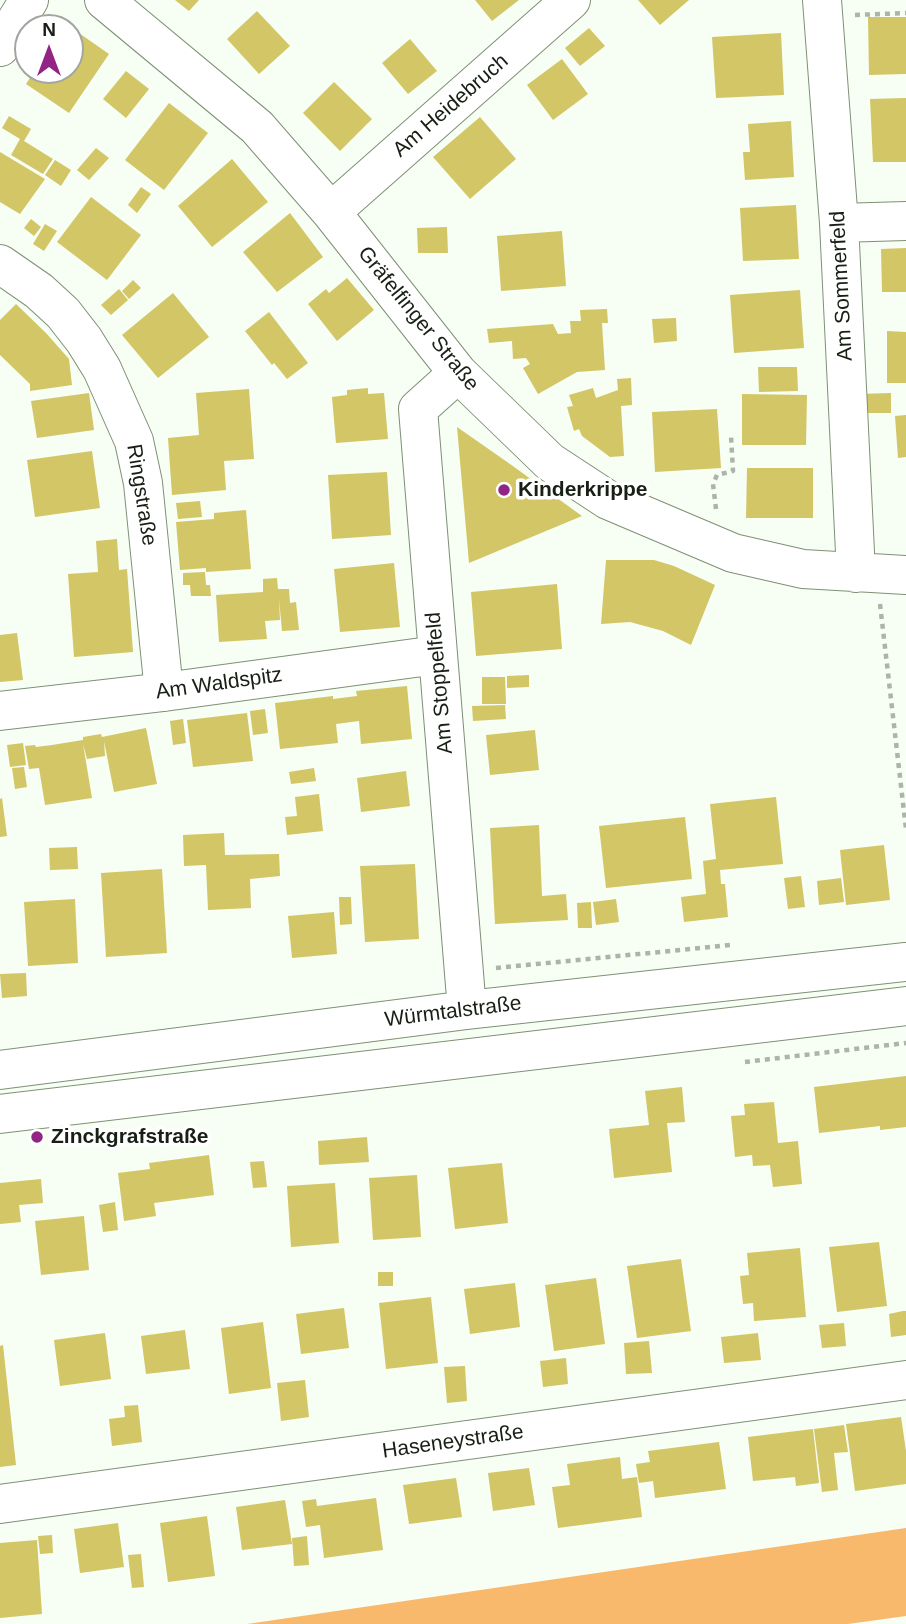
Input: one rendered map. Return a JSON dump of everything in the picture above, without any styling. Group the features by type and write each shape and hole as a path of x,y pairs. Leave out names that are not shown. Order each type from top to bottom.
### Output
{"street":[{"path":"0,47 29,0"},
{"name":"Gräfelfinger Straße","path":"104,0 257,127 331,212 458,373 550,462 608,500 733,553 803,569 879,574"},
{"name":"Am Heidebruch","path":"331,212 571,0"},
{"name":"Am Sommerfeld","path":"823,8 839,223 879,574"},
{"path":"839,223 906,221"},
{"name":"Ringstraße","path":"0,264 39,290 77,331 102,369 134,441 143,483 164,692"},
{"name":"Am Stoppelfeld","path":"458,373 418,409 467,1010"},
{"name":"Am Waldspitz","path":"0,711 437,655"},
{"name":"Würmtalstraße","path":"0,1070 467,1010 906,962"},
{"path":"0,1114 906,1006"},
{"name":"Haseneystraße","path":"0,1504 906,1380"}],"path":[{"path":"823,8 906,13"},
{"path":"719,548 713,484 717,475 733,471 731,436"},
{"path":"879,574 906,829"},
{"path":"464,972 743,943"}],"shaded area":[{"path":"906,1528 906,1616 848,1624 247,1624"}],"building":[{"path":"175,0 199,0 189,11"},
{"path":"475,0 519,0 492,21"},
{"path":"638,0 689,0 660,25"},
{"path":"257,11 290,46 259,74 227,39"},
{"path":"868,17 906,17 906,74 869,75"},
{"path":"589,28 605,46 580,66 565,48"},
{"path":"781,33 784,95 716,98 712,37"},
{"path":"84,37 109,54 69,113 26,84 84,84"},
{"path":"410,39 437,71 408,94 382,63"},
{"path":"562,59 588,94 553,120 527,85"},
{"path":"126,71 149,89 126,118 103,99"},
{"path":"334,82 372,119 340,151 303,113"},
{"path":"906,98 906,162 873,162 870,99"},
{"path":"169,103 208,133 164,190 125,160"},
{"path":"9,116 31,129 24,141 53,159 43,174 11,155 20,139 2,128"},
{"path":"480,117 516,159 470,199 433,157"},
{"path":"791,121 794,177 745,180 743,152 750,152 748,124"},
{"path":"96,148 109,158 89,180 77,170"},
{"path":"0,152 45,179 20,214 0,202"},
{"path":"232,159 268,202 212,247 178,206"},
{"path":"55,160 71,170 61,186 45,175"},
{"path":"141,187 151,194 137,213 128,205"},
{"path":"91,197 141,235 107,280 57,242"},
{"path":"796,205 799,259 743,261 740,208"},
{"path":"290,213 323,257 277,292 243,252"},
{"path":"31,219 41,227 34,236 24,228"},
{"path":"45,224 57,231 44,251 33,244"},
{"path":"447,227 448,253 418,253 417,228"},
{"path":"562,231 566,286 501,291 497,236"},
{"path":"906,248 906,292 882,292 881,249"},
{"path":"347,278 374,310 337,341 308,304 326,289 329,293"},
{"path":"133,280 141,288 129,299 122,291"},
{"path":"119,289 128,300 111,315 101,305"},
{"path":"800,290 804,348 734,353 730,295"},
{"path":"173,293 209,337 158,378 122,335"},
{"path":"16,304 69,359 72,385 30,391 30,384 0,355 0,320"},
{"path":"607,309 608,323 602,323 605,370 577,372 538,394 523,368 530,364 526,358 513,359 512,341 489,343 487,329 553,324 558,334 571,333 570,321 581,321 580,310"},
{"path":"269,312 308,363 287,379 245,331"},
{"path":"676,318 677,341 654,343 652,319"},
{"path":"887,331 906,332 906,383 887,383"},
{"path":"758,367 797,367 798,391 759,392"},
{"path":"631,378 632,405 621,406 624,456 610,457 582,436 579,429 574,431 567,407 573,406 569,395 593,388 596,398 618,390 617,379"},
{"path":"368,388 368,394 384,393 388,439 336,443 332,397 347,395 347,390"},
{"path":"249,389 254,459 224,461 226,490 172,495 168,438 199,435 196,393"},
{"path":"89,393 94,430 37,438 31,401"},
{"path":"891,393 891,413 860,413 859,394"},
{"path":"742,394 807,395 806,445 742,445"},
{"path":"717,409 721,468 655,472 652,412"},
{"path":"906,415 906,457 898,458 895,416"},
{"name":"Kinderkrippe","path":"457,427 510,464 582,516 469,563"},
{"path":"92,451 100,508 35,517 27,460"},
{"path":"747,468 813,468 813,518 746,518"},
{"path":"387,472 391,535 332,539 328,475"},
{"path":"200,501 202,517 178,519 176,503"},
{"path":"246,510 251,569 206,572 206,568 180,570 176,522 214,519 214,513"},
{"path":"117,539 119,570 127,569 133,652 74,657 68,574 98,572 96,541"},
{"path":"606,560 654,560 715,585 691,645 663,631 630,622 601,624"},
{"path":"394,563 400,627 340,632 334,569"},
{"path":"205,572 206,585 210,585 211,596 191,596 190,585 183,585 183,573"},
{"path":"277,578 278,589 289,589 290,603 296,602 299,630 282,631 279,599 280,620 265,621 267,639 219,642 216,595 263,592 263,579"},
{"path":"557,584 562,649 476,656 471,592"},
{"path":"17,633 23,680 0,682 0,635"},
{"path":"529,675 529,687 507,688 507,676"},
{"path":"482,677 505,677 506,704 482,704"},
{"path":"407,686 412,739 361,744 359,721 336,724 338,743 280,749 275,703 357,696 356,691"},
{"path":"505,705 506,719 473,721 472,706"},
{"path":"265,709 268,733 253,735 250,711"},
{"path":"247,713 253,761 193,767 187,720"},
{"path":"183,719 186,743 173,745 170,721"},
{"path":"146,728 157,784 114,792 104,741 105,756 87,759 83,744 92,798 45,805 39,768 29,769 25,746 52,745 83,740 83,737 101,734 102,737"},
{"path":"535,730 539,770 490,775 486,735"},
{"path":"23,743 26,765 10,767 7,745"},
{"path":"24,767 27,787 15,789 12,768"},
{"path":"314,768 316,781 291,784 289,772"},
{"path":"406,771 410,806 361,812 357,778"},
{"path":"319,794 323,831 287,835 285,817 297,816 295,797"},
{"path":"776,797 783,864 720,870 721,884 725,884 728,917 684,922 681,897 706,894 703,861 716,859 710,804"},
{"path":"2,798 7,836 0,837 0,799"},
{"path":"685,817 692,879 606,888 599,826"},
{"path":"539,825 542,896 566,894 568,920 495,924 490,828"},
{"path":"224,833 225,855 279,854 280,876 250,879 251,908 208,910 206,865 184,866 183,835"},
{"path":"884,845 890,900 846,905 840,850"},
{"path":"77,847 78,869 50,870 49,848"},
{"path":"415,864 419,939 365,942 360,866"},
{"path":"162,869 167,953 106,957 101,873"},
{"path":"801,876 805,907 788,909 784,878"},
{"path":"841,878 844,902 819,905 817,881"},
{"path":"339,897 351,897 352,924 340,925"},
{"path":"75,899 78,963 28,966 24,902"},
{"path":"616,899 619,922 596,925 593,902"},
{"path":"591,902 592,928 578,928 577,903"},
{"path":"334,912 337,954 292,958 288,916"},
{"path":"26,973 27,996 2,998 0,974"},
{"path":"906,1076 906,1127 880,1130 880,1126 819,1133 814,1087"},
{"path":"682,1087 685,1122 667,1123 672,1172 614,1178 609,1129 649,1125 645,1091"},
{"path":"774,1102 778,1143 798,1141 802,1184 773,1187 770,1165 753,1166 752,1155 735,1157 731,1116 745,1115 744,1104"},
{"path":"367,1137 369,1162 319,1165 318,1141"},
{"path":"209,1155 214,1195 154,1203 156,1216 124,1221 118,1173 150,1169 149,1163"},
{"path":"264,1161 267,1187 253,1188 250,1162"},
{"path":"502,1163 508,1223 455,1229 448,1168"},
{"path":"417,1175 421,1237 373,1240 369,1178"},
{"path":"41,1179 43,1203 19,1205 21,1222 0,1224 0,1183"},
{"path":"335,1183 339,1243 291,1247 287,1186"},
{"path":"115,1202 118,1230 103,1232 99,1205"},
{"path":"84,1216 89,1270 41,1275 35,1221"},
{"path":"879,1242 887,1306 837,1312 829,1247"},
{"path":"800,1248 806,1317 754,1321 753,1303 743,1304 740,1276 749,1275 747,1253"},
{"path":"681,1259 691,1331 637,1338 627,1266"},
{"path":"378,1272 393,1272 393,1286 378,1286"},
{"path":"596,1278 605,1344 554,1351 545,1285"},
{"path":"515,1283 520,1327 470,1334 464,1289"},
{"path":"431,1297 438,1363 386,1369 379,1303"},
{"path":"344,1308 349,1348 301,1354 296,1314"},
{"path":"906,1311 906,1335 891,1337 889,1314"},
{"path":"263,1322 271,1388 229,1394 221,1328"},
{"path":"844,1323 846,1346 822,1348 819,1325"},
{"path":"185,1330 190,1369 146,1374 141,1336"},
{"path":"105,1333 111,1379 60,1386 54,1340"},
{"path":"758,1333 761,1360 724,1363 721,1337"},
{"path":"649,1341 652,1373 626,1374 624,1343"},
{"path":"3,1345 16,1465 0,1467 0,1346"},
{"path":"566,1358 568,1384 543,1387 540,1361"},
{"path":"465,1366 467,1401 447,1403 444,1367"},
{"path":"305,1380 309,1417 281,1421 277,1383"},
{"path":"138,1405 142,1442 112,1446 109,1419 125,1417 124,1406"},
{"path":"901,1417 906,1451 906,1484 855,1491 846,1424"},
{"path":"844,1425 848,1452 834,1453 838,1490 822,1492 814,1429"},
{"path":"813,1429 819,1483 796,1486 795,1477 753,1481 748,1437"},
{"path":"719,1442 726,1489 655,1498 653,1481 639,1483 636,1464 650,1462 648,1451"},
{"path":"620,1457 622,1479 637,1477 642,1517 558,1528 552,1487 570,1485 567,1464"},
{"path":"529,1468 535,1505 493,1511 488,1473"},
{"path":"456,1478 462,1517 409,1524 403,1485"},
{"path":"376,1498 383,1550 324,1558 320,1525 306,1527 302,1501 316,1499 317,1506"},
{"path":"285,1500 292,1544 242,1550 236,1507"},
{"path":"207,1516 215,1576 168,1582 160,1523"},
{"path":"118,1523 124,1567 80,1573 74,1529"},
{"path":"52,1535 53,1553 40,1554 38,1536"},
{"path":"307,1536 309,1565 294,1566 292,1538"},
{"path":"37,1540 42,1614 0,1618 0,1543"},
{"path":"141,1554 144,1587 132,1588 128,1555"}],"place":[{"name":"Kinderkrippe","path":"504,490"},
{"name":"Zinckgrafstraße","path":"37,1137"}]}
